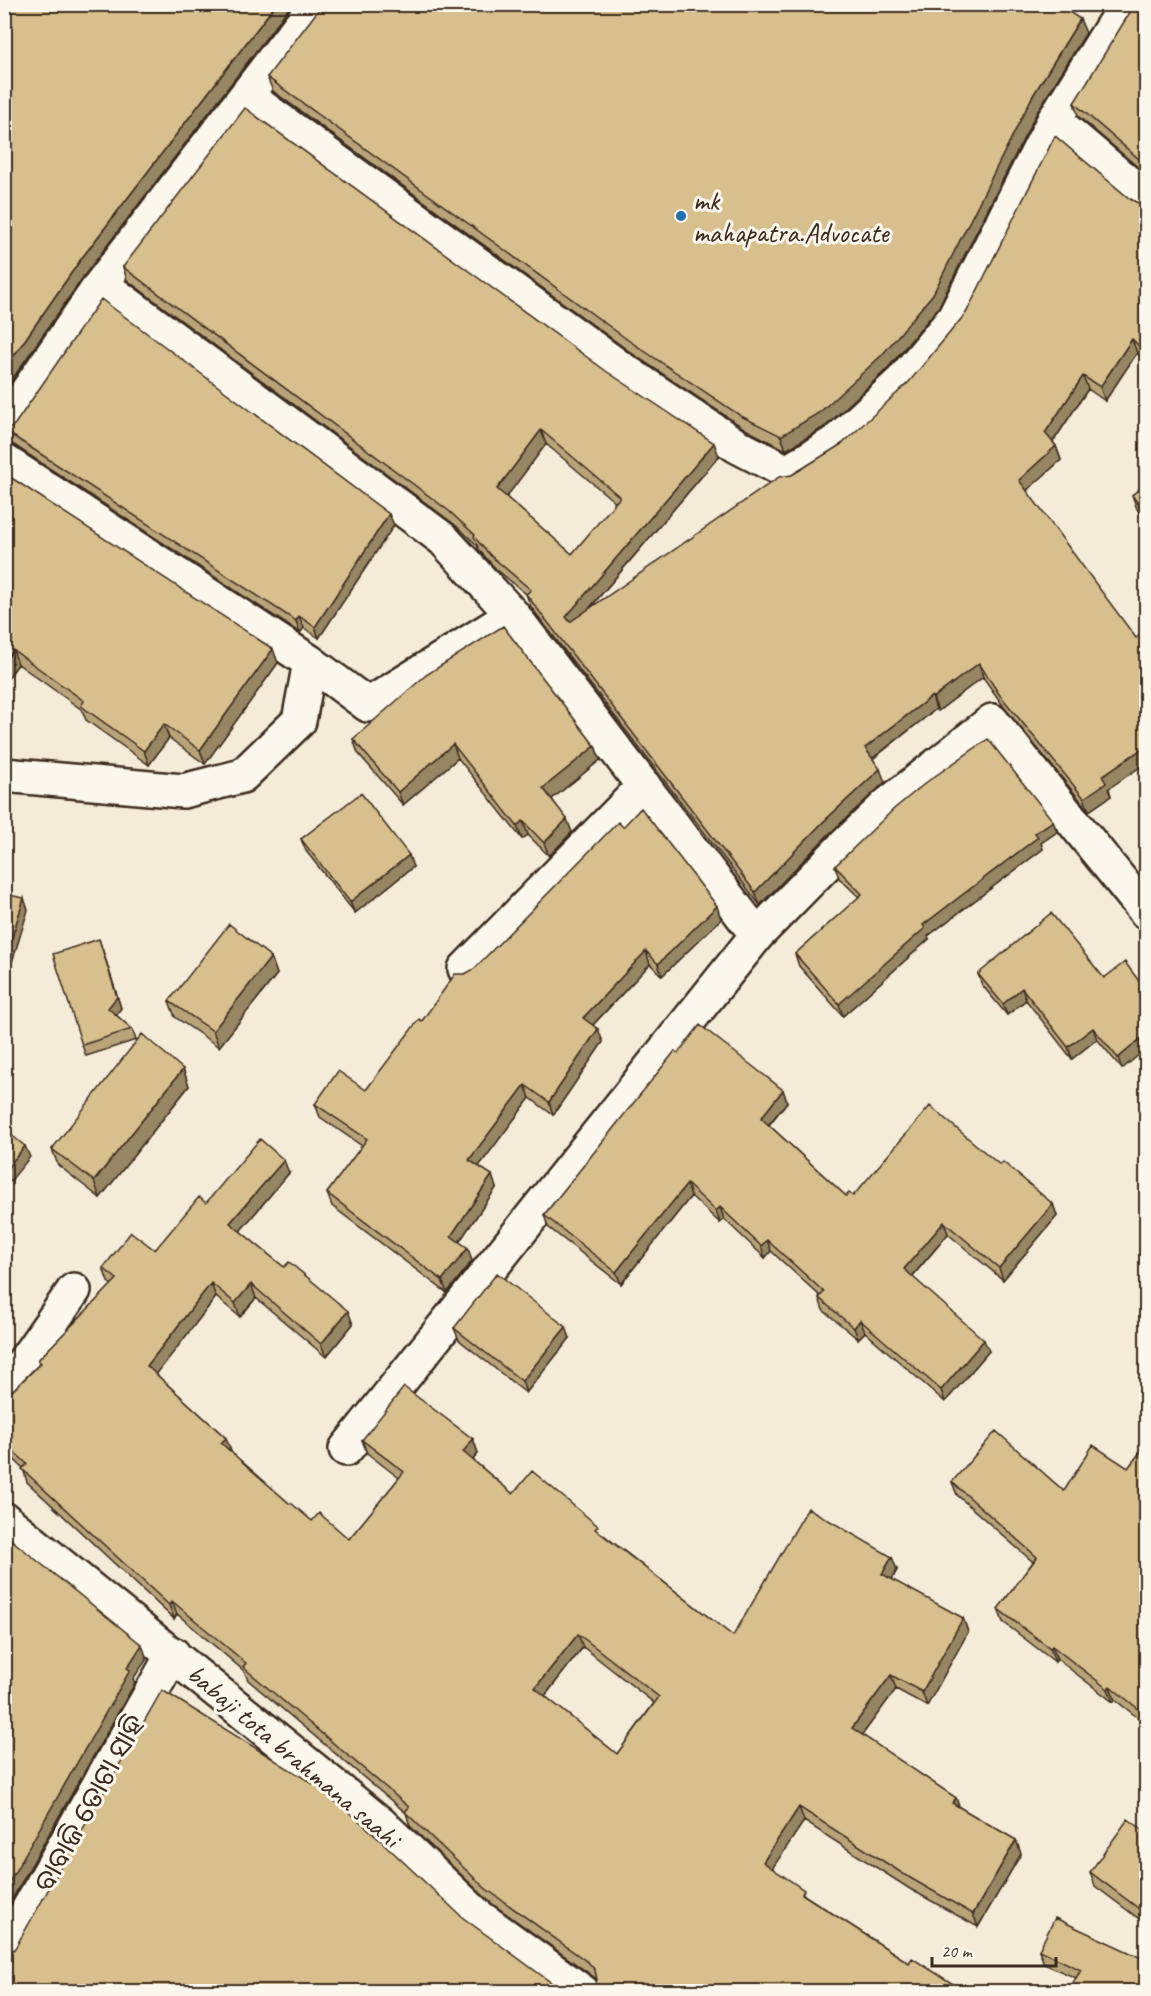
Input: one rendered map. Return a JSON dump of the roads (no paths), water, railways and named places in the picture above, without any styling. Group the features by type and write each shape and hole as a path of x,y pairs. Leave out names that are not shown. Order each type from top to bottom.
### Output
{"street":[{"path":"4,425 101,284 316,4"},
{"path":"247,96 622,369 737,446 787,472 837,441 901,382 954,318 1054,120 1126,4"},
{"path":"1054,120 1146,198"},
{"path":"101,284 443,539 513,615 757,935"},
{"path":"4,461 309,662 368,705 513,615"},
{"path":"4,775 183,791 242,776 299,721 309,662"},
{"path":"346,1449 757,935 887,805 992,721 1146,912"},
{"path":"465,969 644,786"},
{"path":"4,1390 74,1290"},
{"name":"babaji tota brahmana saahi","path":"4,1520 380,1823 478,1916 583,1992"},
{"name":"ବାବାଜି ତୋଟା ସାହି","path":"4,1952 173,1654"}],"place":[{"name":"mk mahapatra.Advocate","path":"681,216"}]}
